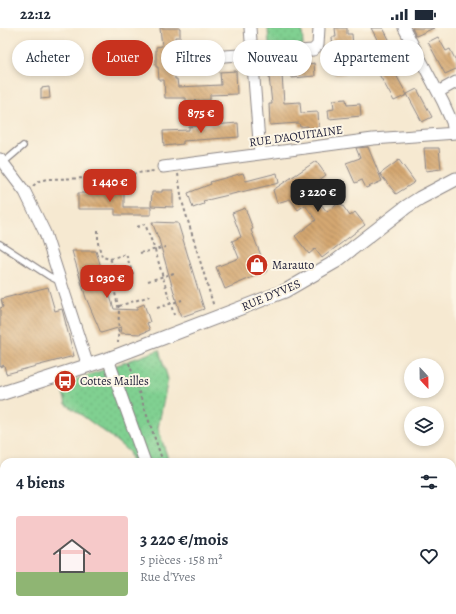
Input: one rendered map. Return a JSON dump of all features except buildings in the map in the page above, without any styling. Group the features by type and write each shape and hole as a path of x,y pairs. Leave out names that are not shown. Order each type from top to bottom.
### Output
{"street":[{"path":"250,28 251,40"},
{"path":"312,50 318,45 319,28"},
{"path":"404,28 438,92 452,122 455,133"},
{"path":"254,76 260,154"},
{"path":"438,92 456,82"},
{"name":"RUE D'AQUITAINE","path":"162,167 373,139 455,133"},
{"path":"2,161 25,192 45,233 88,366"},
{"name":"RUE D'YVES","path":"0,394 117,356 279,294 335,262 406,207 456,179"},
{"path":"117,356 144,458"}],"lane":[{"path":"2,161 23,146"},
{"path":"0,244 48,276 61,282"}],"path":[{"path":"177,165 182,201 218,317"},
{"path":"25,192 43,180 111,177 156,171 162,167"},
{"path":"137,227 145,224 155,250 174,315"},
{"path":"98,230 98,243 102,257 110,259 126,254 134,278"},
{"path":"140,253 166,247"},
{"path":"110,259 118,274 115,293 119,306 117,356 161,458"},
{"path":"148,281 174,273"},
{"path":"119,306 153,295"},
{"path":"157,308 182,300"}],"green space":[{"path":"268,28 302,28 303,40 269,40"},
{"path":"159,350 168,379 158,428 168,458 131,458 129,452 109,435 66,404 61,385"}],"place":[{"name":"Marauto","path":"257,265"},
{"name":"Cottes Mailles","path":"65,381"}]}
